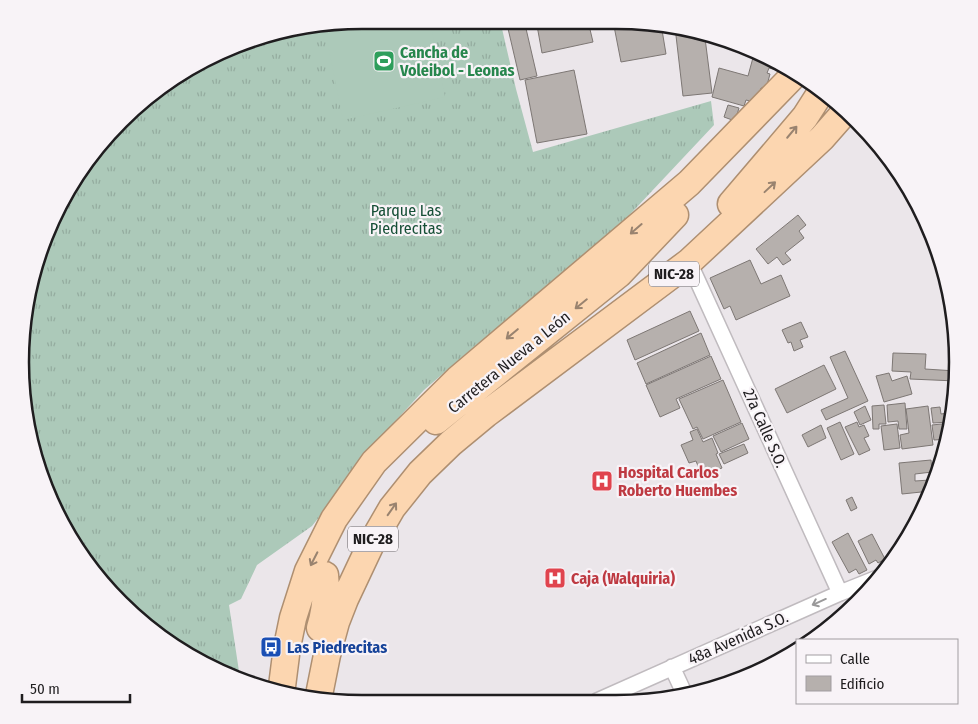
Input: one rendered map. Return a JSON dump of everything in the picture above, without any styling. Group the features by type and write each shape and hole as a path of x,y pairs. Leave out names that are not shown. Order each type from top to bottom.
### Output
{"highway":[{"path":"282,685 293,618 308,571 334,519 374,462 458,379 688,183 791,78"},
{"name":"Carretera Nueva a León","path":"293,688 300,649 310,614 325,575 345,533 366,501 404,452 438,420 619,274 734,152 797,82"},
{"path":"486,414 705,229 736,199 805,117 818,97"},
{"name":"Carretera Nueva a León","path":"320,692 336,622 370,546 392,508 420,474 451,443 486,414 689,262 822,138 841,116"},
{"path":"304,690 309,664 326,610 325,575"}],"street":[{"name":"27a Calle S.O.","path":"689,262 840,593"},
{"name":"48a Avenida S.O.","path":"612,695 867,582"},
{"path":"672,667 682,689"}],"green space":[{"name":"Parque Las Piedrecitas","path":"340,29 502,29 533,152 711,101 714,125 620,225 574,269 476,345 424,390 354,466 335,497 312,526 257,565 241,599 229,605 239,672 195,651 177,639 142,613 111,582 73,529 63,509 46,469 35,427 29,384 29,340 35,297 46,255 73,195 111,142 126,126 142,111 195,73 234,54 255,46 297,35"},
{"name":"Cancha de Voleibol - Leonas","path":"340,29 432,29 445,97 343,120 325,31"}],"building":[{"path":"508,29 526,29 537,76 520,80"},
{"path":"538,29 590,29 593,42 542,53"},
{"path":"615,29 638,29 662,32 666,54 621,62"},
{"path":"676,34 705,41 712,93 683,96"},
{"path":"753,58 778,70 769,68 767,73 770,74 766,89 761,88 758,103 746,100 744,106 712,97 719,68 748,76"},
{"path":"574,70 587,134 537,143 525,80"},
{"path":"728,105 739,108 735,121 724,117"},
{"path":"798,215 806,225 799,231 804,238 785,253 791,260 783,265 777,257 768,264 756,249"},
{"path":"750,260 761,284 781,275 790,296 736,320 730,306 724,309 710,278"},
{"path":"690,311 699,331 635,360 627,340"},
{"path":"801,322 808,337 800,340 803,347 794,351 791,342 788,343 782,330"},
{"path":"701,333 710,355 646,384 637,363"},
{"path":"845,351 868,401 826,420 821,410 848,398 830,357"},
{"path":"893,353 926,354 925,369 949,371 949,381 910,379 911,372 892,371"},
{"path":"711,356 721,379 676,399 680,408 660,417 646,385"},
{"path":"824,365 836,389 787,413 775,389"},
{"path":"889,373 892,381 907,376 912,394 884,402 876,376"},
{"path":"723,380 741,422 703,439 697,427 693,429 679,399"},
{"path":"905,403 907,429 899,429 898,421 888,422 887,405"},
{"path":"884,405 886,424 879,424 879,429 873,429 872,406"},
{"path":"865,406 871,420 860,425 854,412"},
{"path":"928,406 933,445 902,449 900,435 909,433 906,409"},
{"path":"940,407 941,414 945,413 944,422 933,423 931,408"},
{"path":"840,422 854,454 841,460 827,428"},
{"path":"857,422 859,427 864,425 869,436 864,438 870,450 859,455 845,427"},
{"path":"742,423 749,439 721,452 713,436"},
{"path":"897,424 900,448 884,450 881,426"},
{"path":"943,424 940,440 934,440 932,425"},
{"path":"821,425 826,438 808,447 802,435"},
{"path":"697,429 703,442 712,438 722,468 702,476 696,461 689,463 681,445 693,440 690,432"},
{"path":"744,444 748,453 724,464 719,454"},
{"path":"931,460 931,472 915,474 915,481 928,480 923,492 902,494 899,463"},
{"path":"852,497 857,508 851,511 846,500"},
{"path":"848,533 867,570 859,574 856,569 849,573 832,542"},
{"path":"872,534 885,558 878,563 876,560 869,564 858,541"}],"place":[{"name":"Cancha de Voleibol - Leonas","path":"384,61"},
{"name":"Hospital Carlos Roberto Huembes","path":"602,481"},
{"name":"Caja (Walquiria)","path":"555,578"},
{"name":"Las Piedrecitas","path":"271,647"}]}
